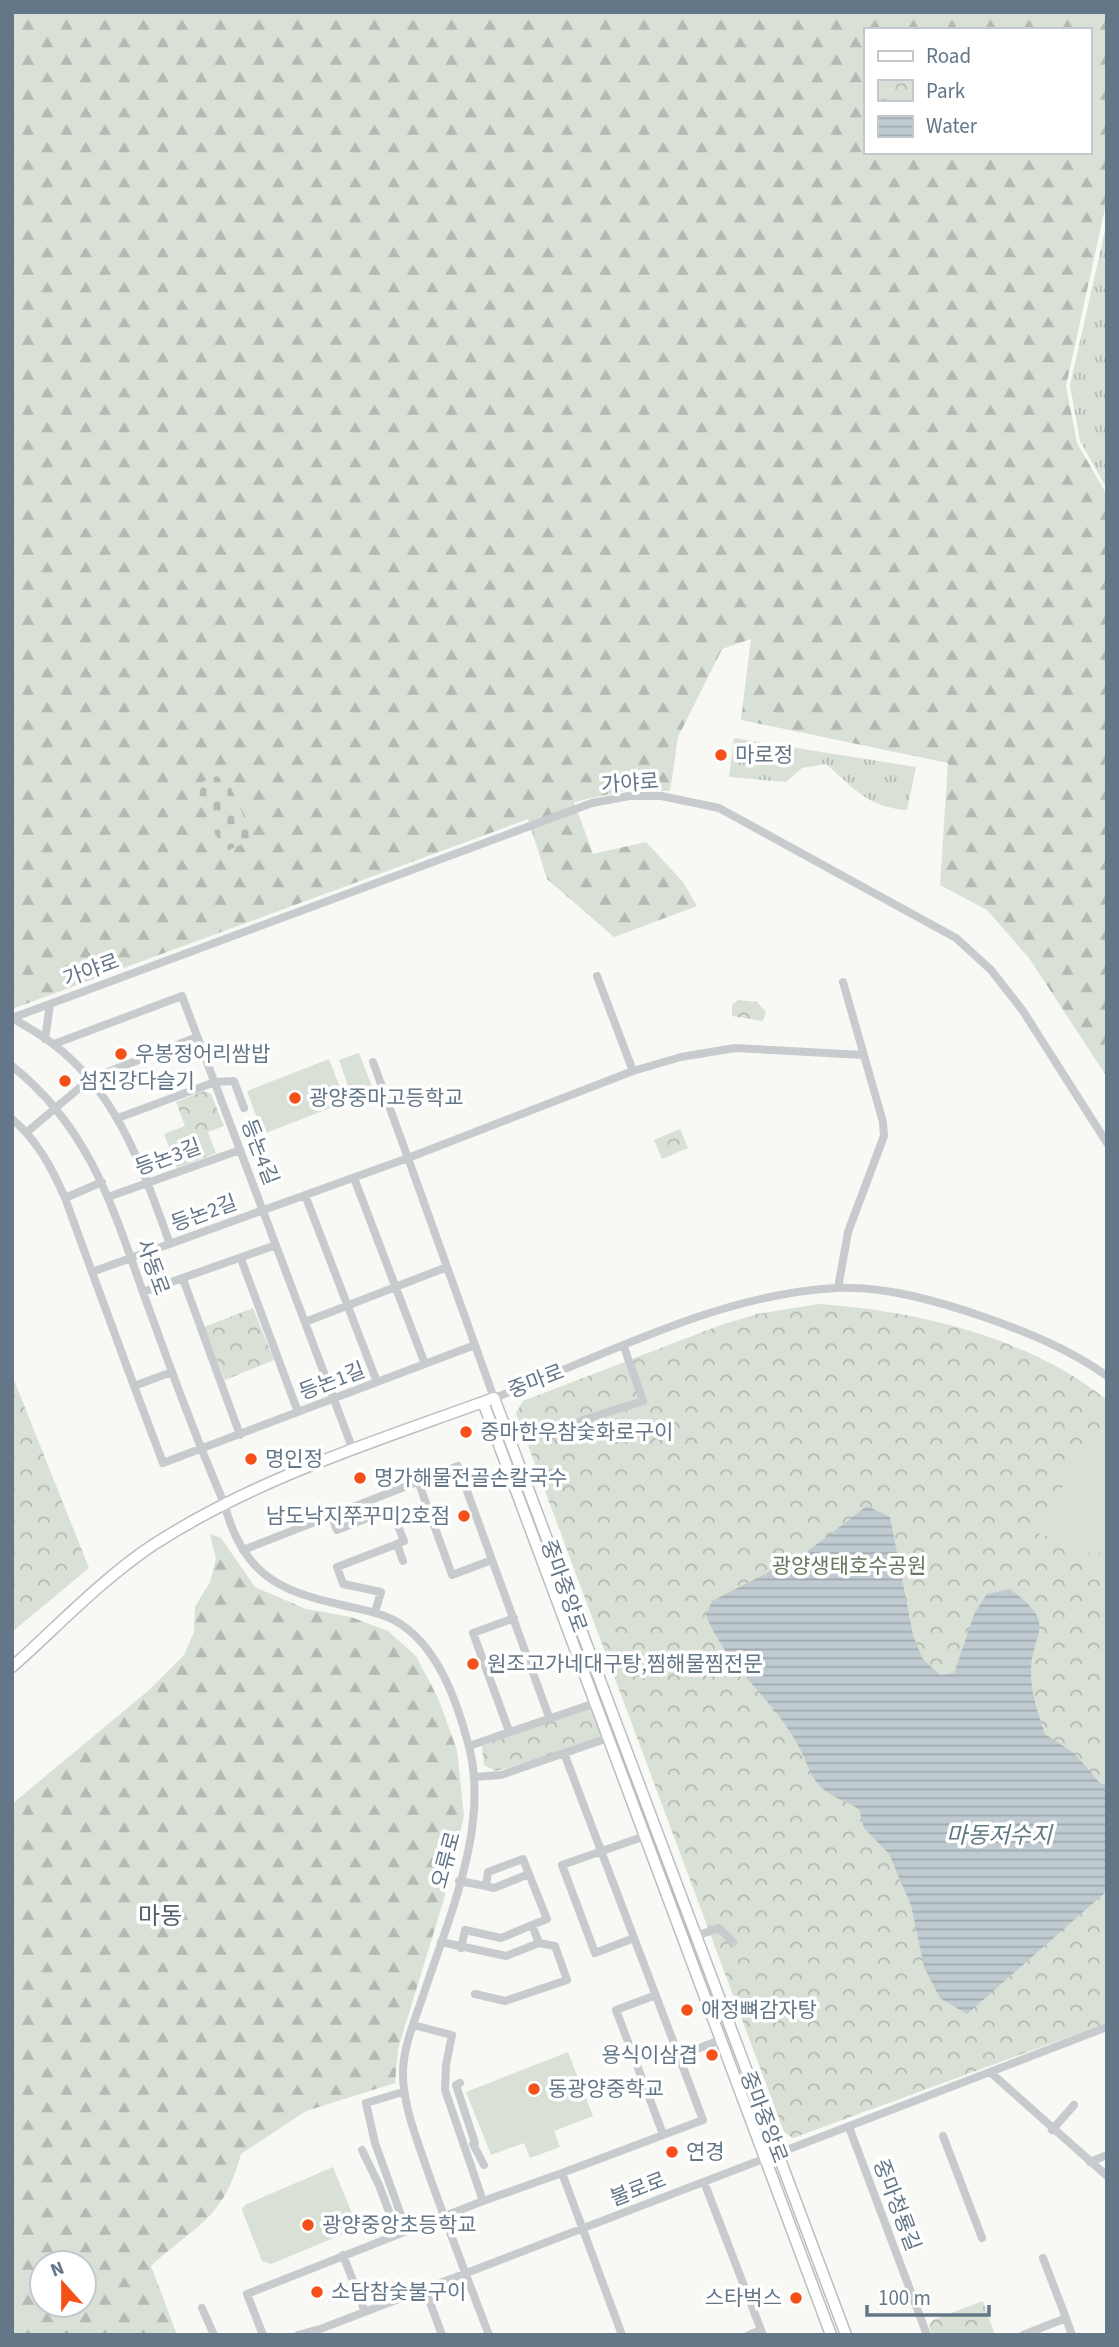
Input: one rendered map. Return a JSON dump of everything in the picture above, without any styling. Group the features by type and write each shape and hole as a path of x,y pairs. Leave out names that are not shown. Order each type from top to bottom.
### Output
{"main road":[{"name":"중마로","path":"12,1667 143,1553 224,1503 282,1476 489,1400"},
{"name":"중마중앙로","path":"489,1400 595,1703 831,2335"},
{"name":"중마중앙로","path":"489,1400 696,1936 846,2335"}],"street":[{"name":"가야로","path":"12,1018 592,803 629,796 661,796 719,808 956,938 991,970 1023,1011 1107,1143"},
{"path":"597,976 634,1071"},
{"path":"838,1288 848,1232 883,1144 883,1122 843,982"},
{"name":"등논4길","path":"50,1041 182,996 353,1450"},
{"path":"50,1004 50,1041"},
{"path":"12,1018 50,1041 90,1079 118,1118 148,1183 170,1244"},
{"path":"27,1132 90,1079 197,1037"},
{"path":"408,1158 634,1071 681,1056 735,1048 863,1055"},
{"name":"중마중앙로","path":"373,1062 475,1345 489,1400"},
{"name":"사동로","path":"12,1066 57,1108 72,1127 103,1182 172,1372 224,1503"},
{"path":"118,1118 215,1083 234,1081 244,1108"},
{"path":"12,1119 27,1132 55,1175 134,1387 172,1372"},
{"name":"등논3길","path":"108,1197 240,1150"},
{"name":"등논2길","path":"92,1272 408,1158"},
{"path":"354,1178 425,1364"},
{"path":"65,1198 103,1182"},
{"path":"305,1195 377,1382"},
{"path":"143,1292 276,1245"},
{"path":"241,1259 298,1412"},
{"path":"304,1322 447,1267"},
{"path":"183,1279 240,1435"},
{"name":"중마로","path":"489,1400 749,1301 781,1294 838,1288 901,1294 962,1309 1037,1336 1107,1376"},
{"name":"등논1길","path":"134,1387 163,1464 475,1345"},
{"path":"574,1426 583,1420 643,1401 624,1347"},
{"path":"243,1550 458,1466 549,1717"},
{"path":"418,1482 452,1575 492,1560"},
{"name":"오류로","path":"224,1503 230,1529 243,1550 275,1584 311,1598 376,1612 402,1625 427,1648 449,1691 469,1746 474,1777 472,1836 413,2025 403,2066 404,2092 443,2217 489,2335"},
{"path":"331,1515 337,1530 391,1509 404,1541 337,1566 343,1584 382,1592 376,1612"},
{"path":"397,1544 403,1561"},
{"path":"509,1731 473,1633 514,1618"},
{"path":"469,1746 595,1703"},
{"path":"474,1777 501,1775 608,1738"},
{"path":"263,2335 247,2294 407,2229 703,2120 564,1753"},
{"path":"634,1938 595,1953 562,1865 645,1836"},
{"path":"461,1948 465,1930 501,1937 547,1919 523,1859 488,1872 486,1886"},
{"path":"459,1881 494,1888 529,1874"},
{"path":"532,1926 539,1943"},
{"path":"696,1936 719,1928 733,1942"},
{"path":"441,1942 506,1956 539,1943 555,1946 567,1980 505,2001 475,1994"},
{"path":"656,1995 616,2010 663,2134"},
{"path":"413,2025 452,2035 445,2090 483,2201"},
{"name":"불로로","path":"298,2335 365,2312 1107,2027"},
{"path":"679,2056 720,2040"},
{"path":"990,2072 1052,2130 1107,2176"},
{"path":"460,2083 456,2085 484,2165"},
{"path":"404,2092 366,2103 375,2143 407,2229"},
{"path":"1052,2130 1073,2105"},
{"name":"중마청룡길","path":"849,2127 927,2335"},
{"path":"943,2136 982,2238"},
{"path":"464,2148 475,2143"},
{"path":"362,2150 397,2233"},
{"path":"1090,2162 1107,2155"},
{"path":"562,2173 622,2335"},
{"path":"704,2182 762,2333 749,2335"},
{"path":"343,2255 365,2312"},
{"path":"1043,2258 1072,2335"},
{"path":"425,2289 442,2335"},
{"path":"202,2308 214,2335"},
{"path":"1024,2334 1066,2318"}],"green space":[{"path":"12,12 1107,12 1107,199 1066,386 1077,443 1107,495 1107,1077 1029,958 987,910 940,885 948,763 741,720 751,639 722,649 678,737 670,791 632,789 574,802 593,854 646,842 683,882 697,906 614,937 547,879 528,819 12,1009"},
{"path":"1107,222 1107,489 1080,441 1070,385"},
{"path":"734,738 916,767 907,810 871,801 826,764 802,768 786,782 729,777"},
{"path":"217,776 231,788 254,839 224,852 199,797 202,782"},
{"path":"738,1000 757,1002 766,1012 763,1021 732,1016 732,1005"},
{"path":"359,1053 374,1092 370,1097 354,1103 339,1060"},
{"path":"329,1059 346,1102 263,1134 247,1091"},
{"path":"204,1091 211,1094 224,1126 208,1132 216,1153 177,1168 164,1134 185,1126 176,1102"},
{"path":"680,1129 688,1148 662,1159 654,1140"},
{"name":"광양생태호수공원","path":"819,1304 895,1313 970,1331 1043,1359 1107,1400 1107,2023 793,2138 784,2132 516,1413 523,1401 718,1326 757,1314"},
{"path":"253,1308 274,1360 225,1380 204,1327"},
{"path":"12,1375 89,1568 12,1632"},
{"path":"1085,1445 1107,1455 1107,1540 1097,1556 1038,1533"},
{"path":"210,1534 221,1538 255,1587 306,1609 351,1617 388,1631 416,1656 438,1698 457,1750 464,1816 444,1899 398,2049 395,2083 306,2111 241,2154 234,2176 217,2207 195,2230 151,2266 177,2335 12,2335 12,1804 148,1691 184,1655 194,1632 195,1607 210,1582 216,1559"},
{"path":"592,1705 605,1739 496,1771 484,1765 482,1746"},
{"path":"568,2052 593,2116 554,2131 560,2147 530,2158 524,2143 491,2155 466,2092"},
{"path":"333,2167 356,2223 353,2230 271,2264 262,2261 242,2210 245,2205"},
{"path":"983,2301 995,2335 932,2335 929,2326 933,2320"}],"water":[{"name":"마동저수지","path":"867,1506 890,1517 913,1635 922,1658 940,1675 954,1673 975,1612 987,1594 1010,1589 1035,1612 1039,1629 1032,1660 1031,1682 1045,1734 1074,1753 1100,1783 1107,1785 1107,1891 967,2014 940,1998 924,1967 911,1905 889,1854 864,1828 859,1809 830,1794 818,1784 791,1733 726,1651 706,1615 712,1601 804,1554"}],"place":[{"name":"마로정","path":"721,755"},
{"name":"우봉정어리쌈밥","path":"121,1054"},
{"name":"섬진강다슬기","path":"65,1081"},
{"name":"광양중마고등학교","path":"295,1098"},
{"name":"중마한우참숯화로구이","path":"466,1432"},
{"name":"명인정","path":"251,1459"},
{"name":"명가해물전골손칼국수","path":"360,1478"},
{"name":"남도낙지쭈꾸미2호점","path":"464,1516"},
{"name":"원조고가네대구탕,찜해물찜전문","path":"473,1664"},
{"name":"애정뼈감자탕","path":"687,2010"},
{"name":"용식이삼겹","path":"712,2055"},
{"name":"동광양중학교","path":"534,2089"},
{"name":"연경","path":"672,2152"},
{"name":"광양중앙초등학교","path":"308,2225"},
{"name":"소담참숯불구이","path":"317,2292"},
{"name":"스타벅스","path":"796,2298"}],"district":[{"name":"마동","path":"160,1916"}]}
